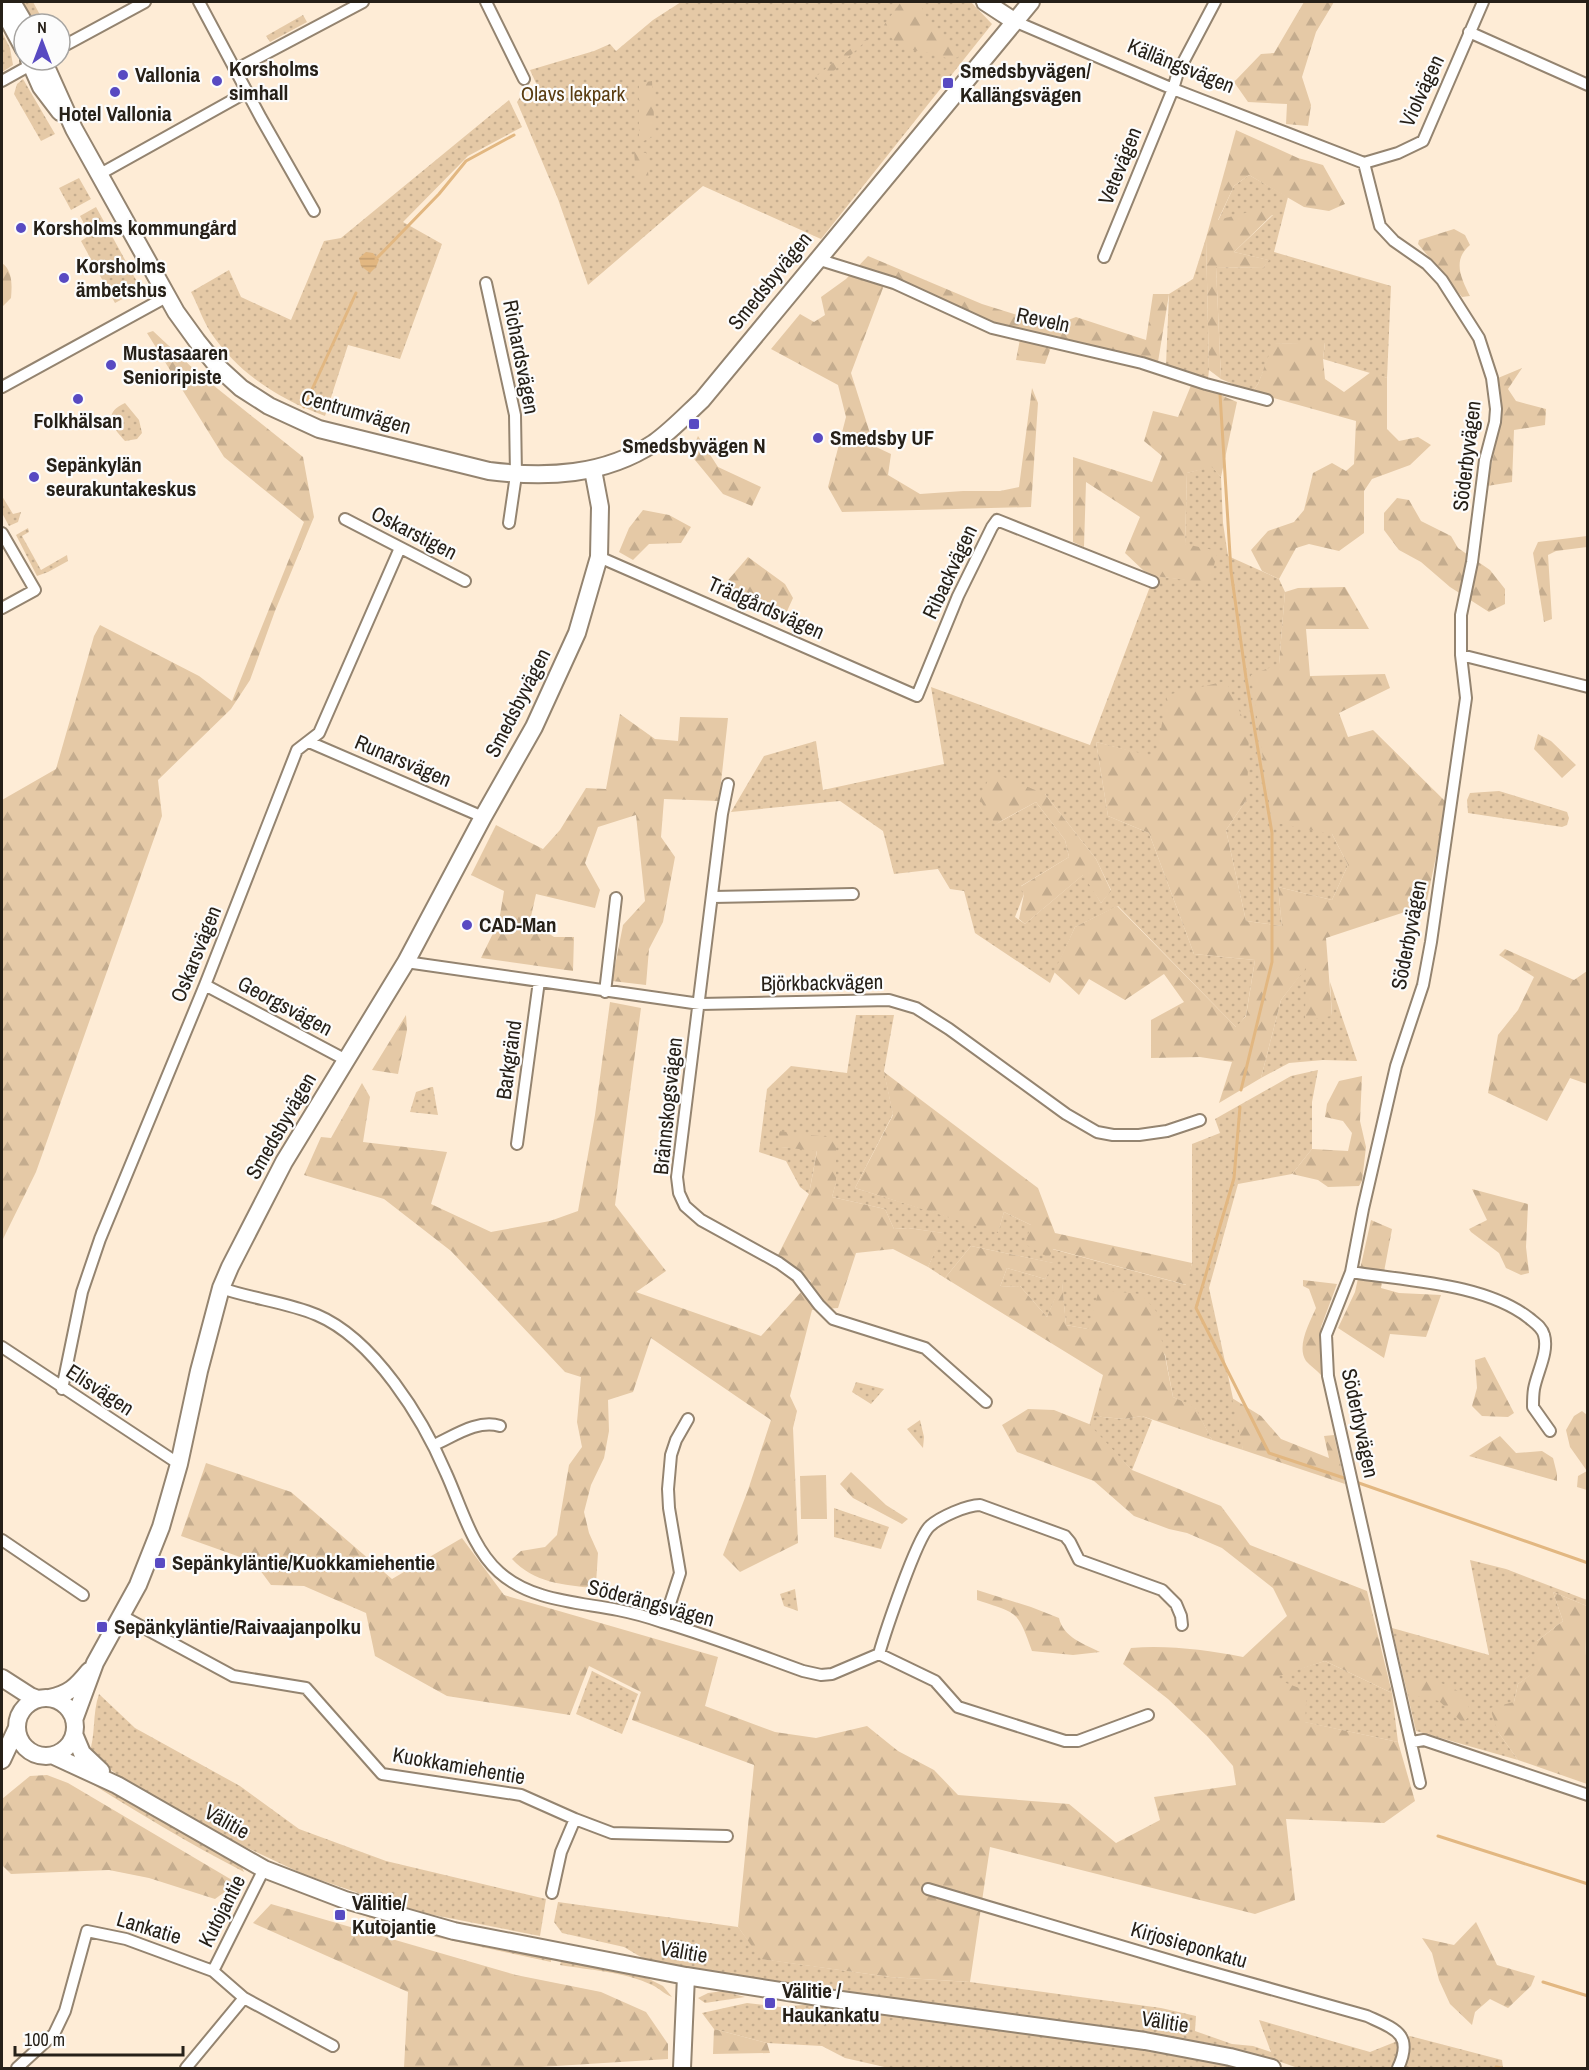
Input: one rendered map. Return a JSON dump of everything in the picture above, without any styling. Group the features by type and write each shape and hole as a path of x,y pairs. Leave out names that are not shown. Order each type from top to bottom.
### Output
{"main road":[{"name":"Källängsvägen","path":"986,2 1014,21"},
{"name":"Smedsbyvägen","path":"95,1663 138,1585 161,1527 221,1288 230,1267 284,1162 406,962 559,677 577,633 599,557 600,507 593,470 654,443 702,400 1031,2"},
{"name":"Centrumvägen","path":"2,8 12,26"},
{"name":"Centrumvägen","path":"38,72 74,129 168,296 197,341 218,367 242,388 269,406 319,429 489,471 516,475 555,475 593,470"},
{"path":"2,1762 22,1710 30,1703 64,1695 80,1682 95,1663"},
{"path":"2,1684 14,1700 19,1739 28,1751 40,1756 54,1756 68,1746 95,1663"},
{"path":"2,1678 30,1696 65,1706 74,1727"},
{"name":"Välitie","path":"74,1727 82,1753 117,1785"},
{"path":"2,1762 28,1751"},
{"name":"Välitie","path":"54,1756 117,1785 264,1869 345,1900 454,1931 686,1976 831,1999 1145,2041 1230,2057 1272,2068"},
{"path":"682,2068 686,1976"}],"street":[{"path":"72,42 145,2"},
{"path":"199,2 314,212"},
{"path":"235,70 363,2"},
{"path":"486,2 524,79"},
{"name":"Vetevägen","path":"1104,257 1178,72 1215,2"},
{"name":"Violvägen","path":"1364,163 1398,153 1423,141 1483,2"},
{"name":"Källängsvägen","path":"1014,21 1173,89 1364,163"},
{"path":"1469,32 1587,85"},
{"path":"2,81 15,72"},
{"path":"100,174 247,92"},
{"name":"Söderbyvägen","path":"1364,163 1380,226 1394,241 1427,264 1442,280 1479,338 1492,378 1496,409 1485,460 1473,553 1461,615 1461,655 1466,698 1431,942 1423,985 1396,1066 1363,1209 1352,1272 1326,1335 1328,1376 1420,1783"},
{"name":"Reveln","path":"817,259 894,283 992,328 1142,363 1206,384 1267,400"},
{"name":"Richardsvägen","path":"486,283 515,415 516,475"},
{"path":"2,387 168,296"},
{"path":"509,523 516,475"},
{"name":"Oskarstigen","path":"345,519 465,581"},
{"name":"Ribackvägen","path":"917,696 958,596 997,520 1153,582"},
{"path":"2,533 34,590 2,609"},
{"name":"Oskarsvägen","path":"62,1389 82,1292 100,1239 205,985 297,750 319,733 400,548"},
{"name":"Trädgårdsvägen","path":"599,557 917,696"},
{"path":"1461,655 1587,687"},
{"name":"Runarsvägen","path":"309,741 483,817"},
{"name":"Brännskogsvägen","path":"728,784 677,1177 679,1193 685,1206 701,1220 779,1263 797,1276 833,1319 925,1348 986,1402"},
{"path":"712,897 853,894"},
{"path":"605,992 616,898"},
{"name":"Björkbackvägen","path":"406,962 700,1004 889,1000 916,1008 949,1029 1066,1114 1097,1132 1113,1135 1139,1135 1167,1131 1200,1120"},
{"name":"Barkgränd","path":"517,1144 539,981"},
{"name":"Georgsvägen","path":"205,985 346,1060"},
{"path":"1352,1272 1460,1289 1493,1298 1522,1313 1541,1328 1545,1347 1534,1388 1533,1407 1550,1431"},
{"name":"Söderängsvägen","path":"221,1288 318,1315 336,1325 363,1347 401,1391 434,1445 483,1556 500,1573 529,1591 545,1597 621,1610 664,1622 803,1671 821,1675 832,1674 879,1654"},
{"name":"Elisvägen","path":"2,1347 178,1464"},
{"path":"664,1622 680,1573 669,1508 671,1455 676,1440 688,1419"},
{"path":"434,1445 478,1426 490,1423 500,1426"},
{"path":"1148,1715 1078,1741 1065,1741 958,1707 935,1681 879,1654 914,1555 929,1526 972,1505 981,1505 1065,1536 1079,1560 1162,1590 1176,1604 1182,1625"},
{"path":"2,1540 83,1595"},
{"name":"Kuokkamiehentie","path":"122,1616 232,1676 306,1688 381,1774 521,1795 612,1833 727,1836"},
{"path":"1412,1742 1424,1740 1587,1796"},
{"path":"552,1893 561,1852 575,1819"},
{"name":"Kutojantie","path":"213,1971 264,1869"},
{"name":"Kirjosieponkatu","path":"928,1889 1367,2016 1394,2028 1404,2040 1406,2047 1398,2068"},
{"name":"Lankatie","path":"17,2068 54,2034 65,2011 87,1931 126,1939 213,1971 243,1998 333,2046"},
{"path":"186,2068 243,1998"}],"green space":[{"path":"17,2 33,2 38,12 23,12"},
{"name":"Olavs lekpark","path":"681,2 971,2 992,24 821,239 703,186 588,285 558,199 517,102 521,96 530,101 540,92 530,70 610,44 616,51 653,20"},
{"path":"901,2 919,2 933,30 949,42 959,57 947,58 898,44 884,25"},
{"path":"1304,2 1334,2 1316,32 1302,77 1311,105 1308,126 1286,124 1287,104 1248,102 1234,82 1261,54 1274,53"},
{"path":"303,15 307,22 270,42 266,36"},
{"path":"2,32 10,48 12,66 2,72"},
{"path":"869,38 822,82 814,78 854,46"},
{"path":"23,79 55,134 41,141 14,94 17,84"},
{"path":"652,81 655,136 639,143 639,83"},
{"path":"509,100 522,127 468,156 403,222 442,244 400,359 348,345 325,416 292,402 261,384 222,348 208,328 191,292 229,270 241,297 291,320 324,241 341,238"},
{"path":"1236,130 1298,158 1323,165 1345,204 1329,211 1304,207 1249,175 1234,186 1218,220 1268,207 1273,214 1234,252 1269,260 1263,268 1216,267 1221,379 1209,370 1206,238"},
{"path":"634,151 646,153 649,181 636,175"},
{"path":"1249,175 1288,197 1274,252 1391,286 1387,378 1323,359 1325,343 1274,344 1258,384 1252,392 1221,379 1216,267 1263,268 1268,260 1234,252 1273,215 1218,221 1234,186"},
{"path":"79,178 91,199 71,210 59,188"},
{"path":"96,207 141,289 115,303 81,241 90,235 80,216"},
{"path":"1454,229 1465,235 1470,245 1461,257 1460,269 1470,296 1462,297 1418,244 1419,240"},
{"path":"1206,238 1208,379 1166,365 1169,294 1193,279"},
{"path":"868,256 982,304 1052,326 1076,317 1146,340 1153,294 1169,294 1158,362 1055,336 1045,364 1016,360 1021,334 886,280 851,373 874,446 891,454 888,475 920,494 1000,491 1019,487 1032,388 1038,403 1031,507 842,512 828,487 846,417 838,385 771,349 800,314 814,322 825,315 821,297 846,279"},
{"path":"2,263 10,274 12,289 11,298 2,307"},
{"path":"153,331 198,373 303,457 314,517 275,611 250,680 231,709 158,780 162,816 36,1172 2,1241 2,800 56,769 94,636 100,625 199,676 232,701 304,522 224,457 147,333"},
{"path":"1325,342 1323,359 1325,379 1344,392 1371,372 1387,378 1387,429 1399,441 1418,437 1431,445 1410,465 1372,479 1364,491 1364,533 1339,551 1309,544 1296,548 1279,579 1262,571 1251,550 1268,531 1294,522 1304,510 1313,473 1332,463 1346,471 1354,464 1356,421 1252,392 1258,384 1273,344"},
{"path":"1522,368 1508,389 1516,401 1546,409 1545,425 1514,430 1512,482 1487,486 1502,415 1498,378"},
{"path":"1192,383 1237,402 1221,477 1212,467 1187,473 1185,544 1218,551 1209,583 1154,576 1144,571 1125,553 1140,517 1086,482 1084,547 1073,542 1073,457 1152,482 1162,456 1144,441 1153,411 1178,417"},
{"path":"125,403 139,420 142,433 137,439 125,441 116,431 111,416 113,411"},
{"path":"698,436 718,467 761,487 752,506 723,494 690,454"},
{"path":"1212,466 1221,477 1223,523 1228,556 1279,579 1285,592 1279,664 1332,834 1348,865 1332,900 1278,887 1282,926 1246,921 1226,830 1247,799 1156,758 1096,742 1108,816 1149,833 1194,954 1255,960 1246,1015 1237,1028 1118,906 1075,927 1050,983 975,933 964,891 950,889 938,869 894,874 883,831 840,801 731,812 764,756 816,741 823,790 944,764 931,687 1090,745 1154,576 1209,582 1185,544 1187,473","holes":["1045,794 1096,859 1111,890 1101,903 1084,874 1025,924 1015,917 1024,894 1021,886 1069,857 1065,840 1036,802 996,824"]},
{"path":"2,496 13,514 21,512 18,522 9,526 2,513"},
{"path":"1397,498 1409,500 1421,521 1451,536 1458,548 1490,570 1505,589 1505,604 1489,612 1450,587 1421,562 1399,550 1384,530 1384,513"},
{"path":"643,510 669,515 691,527 681,543 649,544 633,560 619,552 629,528"},
{"path":"28,528 29,532 22,536 41,570 67,555 68,561 37,576 16,535"},
{"path":"1587,536 1587,547 1556,551 1548,555 1552,619 1544,622 1533,553 1538,542"},
{"path":"748,557 785,584 793,598 783,620 717,593"},
{"path":"1345,587 1369,629 1306,629 1310,676 1385,674 1390,688 1339,713 1348,737 1373,730 1447,803 1426,905 1326,938 1332,1016 1305,1020 1306,968 1281,1000 1261,1078 1219,1103 1232,1062 1200,1057 1151,1058 1151,1020 1184,1002 1164,974 1125,1000 1089,979 1079,995 1054,972 1075,927 1117,906 1236,1027 1246,1016 1255,960 1194,954 1149,833 1108,816 1096,742 1156,757 1167,695 1226,681 1249,732 1247,799 1226,830 1246,921 1282,926 1278,887 1332,900 1348,865 1332,834 1272,822 1251,675 1279,664 1285,592 1298,588"},
{"path":"620,714 655,739 678,741 680,717 728,718 719,801 664,799 661,837 675,857 663,922 649,949 646,985 612,981 623,925 645,901 636,815 598,827 585,863 600,890 595,908 536,894 530,921 554,937 574,937 573,971 481,958 499,921 504,891 471,875 496,825 543,849 560,830 586,788 606,789"},
{"path":"1538,734 1551,741 1576,765 1562,778 1534,749"},
{"path":"991,772 1045,794 1096,859 1111,891 1101,903 1083,875 1025,924 1019,919 1024,894 1020,887 1069,857 1065,840 1036,802 995,824 980,800"},
{"path":"1499,791 1567,812 1569,818 1567,825 1562,827 1468,813 1467,800 1470,793"},
{"path":"1505,949 1574,980 1587,971 1587,1084 1570,1078 1547,1121 1488,1093 1498,1035 1518,1010 1534,977 1499,955"},
{"path":"1306,967 1332,1016 1330,982 1357,1061 1323,1060 1289,1063 1261,1078 1281,1000"},
{"path":"610,1002 641,1008 615,1205 666,1271 636,1292 761,1336 811,1281 778,1255 809,1194 817,1151 780,1147 779,1131 836,1138 836,1183 832,1197 885,1209 894,1229 908,1228 944,1233 928,1267 893,1249 856,1253 838,1308 812,1310 790,1396 797,1411 793,1428 798,1543 740,1572 723,1555 771,1420 651,1338 633,1392 608,1400 609,1431 604,1458 591,1485 584,1512 589,1533 598,1553 594,1588 561,1584 540,1578 512,1559 521,1551 545,1547 557,1535 569,1465 582,1447 577,1422 581,1377 565,1372 451,1251 384,1199 304,1175 321,1137 331,1138 362,1083 370,1097 363,1142 447,1152 431,1204 491,1232 550,1221 578,1211 595,1115"},
{"path":"406,1015 407,1030 398,1074 372,1070"},
{"path":"856,1015 894,1015 884,1071 893,1114 855,1188 998,1232 1004,1212 1031,1225 1049,1257 1052,1249 1186,1285 1192,1263 1192,1144 1220,1133 1215,1119 1291,1076 1318,1070 1312,1102 1312,1149 1292,1174 1238,1184 1209,1288 1243,1450 1212,1440 1195,1408 1173,1397 1165,1354 1088,1329 1066,1325 1062,1283 1047,1317 1020,1286 1000,1287 1007,1268 1045,1279 1053,1263 971,1246 945,1278 928,1267 943,1233 908,1228 894,1229 885,1209 832,1197 836,1182 836,1138 781,1147 817,1150 809,1194 800,1187 786,1161 759,1152 767,1089 791,1066 847,1073"},
{"path":"884,1072 1038,1188 1055,1233 1192,1263 1187,1285 1053,1249 1049,1258 1025,1244 1031,1225 1004,1212 998,1233 855,1188 893,1115"},
{"path":"1362,1076 1360,1121 1366,1147 1362,1181 1359,1186 1328,1187 1318,1180 1292,1174 1312,1149 1348,1151 1352,1133 1343,1121 1325,1117 1327,1104 1339,1081"},
{"path":"433,1087 438,1115 410,1112 416,1092"},
{"path":"1472,1189 1528,1204 1526,1247 1529,1273 1521,1275 1506,1268 1499,1253 1471,1232 1469,1229 1487,1220"},
{"path":"1371,1220 1392,1229 1381,1288 1399,1293 1441,1295 1426,1337 1390,1334 1384,1358 1338,1328 1355,1292"},
{"path":"971,1246 1054,1263 1045,1279 1007,1268 1000,1287 1020,1286 1047,1317 1062,1281 1066,1325 1088,1329 1099,1290 1141,1294 1156,1311 1173,1397 1195,1407 1212,1440 1142,1416 1124,1419 1092,1416 1103,1375 945,1278"},
{"path":"1303,1280 1337,1284 1321,1327 1321,1375 1303,1355 1303,1341 1316,1308 1309,1289 1303,1286"},
{"path":"1485,1357 1514,1413 1508,1417 1482,1416 1472,1406 1477,1388 1475,1360"},
{"path":"856,1382 884,1389 871,1404 852,1392"},
{"path":"1232,1398 1261,1416 1281,1439 1329,1458 1324,1436 1334,1435 1345,1484 1243,1450"},
{"path":"1028,1409 1054,1410 1089,1424 1132,1470 1221,1506 1250,1545 1367,1591 1392,1693 1325,1661 1273,1678 1307,1691 1305,1722 1398,1742 1415,1801 1384,1823 1286,1819 1295,1900 1255,1914 990,1847 970,1982 890,1977 761,1959 738,1927 754,1765 632,1720 641,1692 589,1666 570,1715 447,1696 375,1656 366,1613 304,1586 271,1585 254,1562 181,1536 206,1463 291,1492 392,1579 462,1538 504,1595 718,1657 705,1706 775,1732 816,1738 867,1726 898,1751 934,1770 958,1795 1069,1804 1116,1843 1160,1820 1154,1797 1236,1785 1233,1766 1208,1737 1168,1699 1123,1664 1131,1648 1187,1649 1243,1657 1287,1616 1273,1588 1222,1548 1187,1533 1134,1516 1094,1481 1017,1452 1002,1425"},
{"path":"1582,1411 1587,1415 1587,1471 1570,1447 1566,1430 1574,1416"},
{"path":"1092,1416 1124,1419 1142,1416 1152,1420 1132,1470 1089,1426"},
{"path":"920,1420 924,1437 923,1448 907,1429"},
{"path":"1500,1436 1516,1453 1542,1451 1553,1458 1557,1481 1469,1456"},
{"path":"1587,1471 1587,1490 1577,1487 1578,1476"},
{"path":"851,1472 886,1505 908,1519 902,1524 853,1498 840,1484"},
{"path":"826,1475 827,1519 801,1519 800,1476"},
{"path":"834,1508 889,1527 881,1549 834,1537"},
{"path":"1470,1560 1506,1569 1587,1600 1587,1606 1553,1592 1563,1621 1537,1641 1538,1670 1518,1684 1514,1702 1498,1732 1518,1760 1416,1731 1392,1628 1489,1655"},
{"path":"795,1589 798,1611 784,1606 780,1594"},
{"path":"977,1590 1059,1618 1061,1625 1070,1635 1100,1652 1073,1655 1032,1651 1019,1620 1008,1611 977,1600"},
{"path":"1553,1592 1587,1606 1587,1784 1518,1760 1498,1732 1490,1708 1514,1702 1518,1684 1537,1670 1537,1641 1563,1621"},
{"path":"1325,1661 1392,1693 1398,1742 1304,1722 1272,1677"},
{"path":"592,1671 638,1694 622,1734 576,1714"},
{"path":"1404,1677 1438,1682 1454,1689 1466,1700 1471,1714 1463,1723 1439,1701 1408,1694"},
{"path":"99,1694 135,1728 240,1786 299,1829 386,1861 546,1899 540,1936 408,1910 303,1874 203,1827 122,1778 89,1754"},
{"path":"76,1770 240,1863 244,1872 137,1812 75,1773"},
{"path":"47,1775 68,1783 237,1883 215,1899 149,1878 109,1870 11,1874 2,1865 2,1799 30,1776"},
{"path":"558,1902 738,1927 762,1959 890,1977 970,1982 1161,2008 1196,2016 1195,2031 1232,2044 1253,2046 1271,2052 1259,2020 1370,2052 1410,2036 1502,2060 1503,2068 1298,2068 1214,2044 726,1976 646,1960 624,1947 562,1933 554,1922"},
{"path":"271,1904 516,1975 601,1992 646,2012 668,2044 668,2059 524,2068 404,2068 408,1992 253,1923"},
{"path":"359,1914 551,1958 551,1962 417,1933"},
{"path":"1476,1922 1497,1965 1535,1976 1531,1986 1508,2008 1490,1999 1475,2012 1472,2025 1450,2004 1439,1980 1432,1953 1422,1938 1454,1945"},
{"path":"561,1961 647,1978 663,1986 672,1997 655,1986 641,1981 619,1974 560,1965"},
{"path":"723,1991 745,1997 705,2003 698,1998 708,1993"},
{"path":"747,2003 780,2007 814,2004 1117,2043 1253,2068 889,2068 845,2058 822,2046 767,2043 714,2029 702,2013"},
{"path":"714,2029 767,2043 770,2053 713,2054"}],"shaded area":[{"path":"366,252 373,253 379,260 370,273 361,266 359,258"}],"waterway":[{"path":"376,259 439,194 466,161 514,135"},
{"path":"304,407 356,293"},
{"path":"1220,394 1231,571 1272,833 1272,962 1241,1090"},
{"path":"1240,1107 1234,1178 1196,1308 1269,1453 1347,1479"},
{"path":"1356,1482 1588,1563"},
{"path":"1438,1836 1588,1884"},
{"path":"1543,1982 1588,1996"},
{"path":"1496,2067 1502,2068"}],"place":[{"name":"Vallonia","path":"123,75"},
{"name":"Korsholms simhall","path":"217,81"},
{"name":"Smedsbyvägen/ Kallängsvägen","path":"948,83"},
{"name":"Hotel Vallonia","path":"115,92"},
{"name":"Korsholms kommungård","path":"21,228"},
{"name":"Korsholms ämbetshus","path":"64,278"},
{"name":"Mustasaaren Senioripiste","path":"111,365"},
{"name":"Folkhälsan","path":"78,399"},
{"name":"Smedsbyvägen N","path":"694,424"},
{"name":"Smedsby UF","path":"818,438"},
{"name":"Sepänkylän seurakuntakeskus","path":"34,477"},
{"name":"CAD-Man","path":"467,925"},
{"name":"Sepänkyläntie/Kuokkamiehentie","path":"160,1563"},
{"name":"Sepänkyläntie/Raivaajanpolku","path":"102,1627"},
{"name":"Välitie/ Kutojantie","path":"340,1915"},
{"name":"Välitie / Haukankatu","path":"770,2003"}]}
